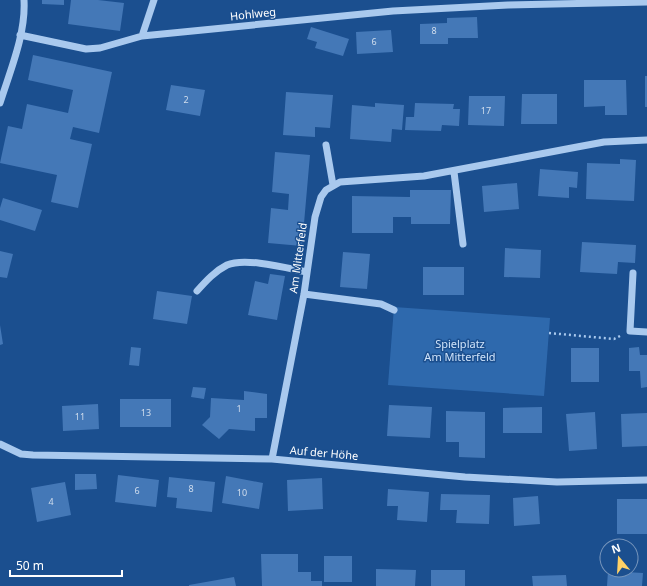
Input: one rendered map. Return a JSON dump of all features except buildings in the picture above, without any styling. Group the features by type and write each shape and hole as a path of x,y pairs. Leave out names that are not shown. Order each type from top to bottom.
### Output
{"street":[{"path":"0,103 20,35 24,0"},
{"path":"142,36 154,0"},
{"name":"Hohlweg","path":"20,35 86,49 100,48 142,36 393,11 508,4 647,2"},
{"path":"326,145 333,185 346,182 408,178 454,172 604,142 647,140"},
{"path":"454,172 463,244"},
{"name":"Am Mitterfeld","path":"272,459 304,294 312,234 318,205 321,197 333,185"},
{"path":"196,291 213,274 229,264 256,264 307,272"},
{"path":"633,273 630,331 647,332"},
{"path":"304,294 381,304 394,310"},
{"name":"Auf der Höhe","path":"0,444 21,454 33,455 272,459 465,477 557,482 647,480"}],"path":[{"path":"549,332 614,339 630,331"}],"green space":[{"name":"Spielplatz Am Mitterfeld","path":"394,307 550,318 544,396 388,385"}]}
